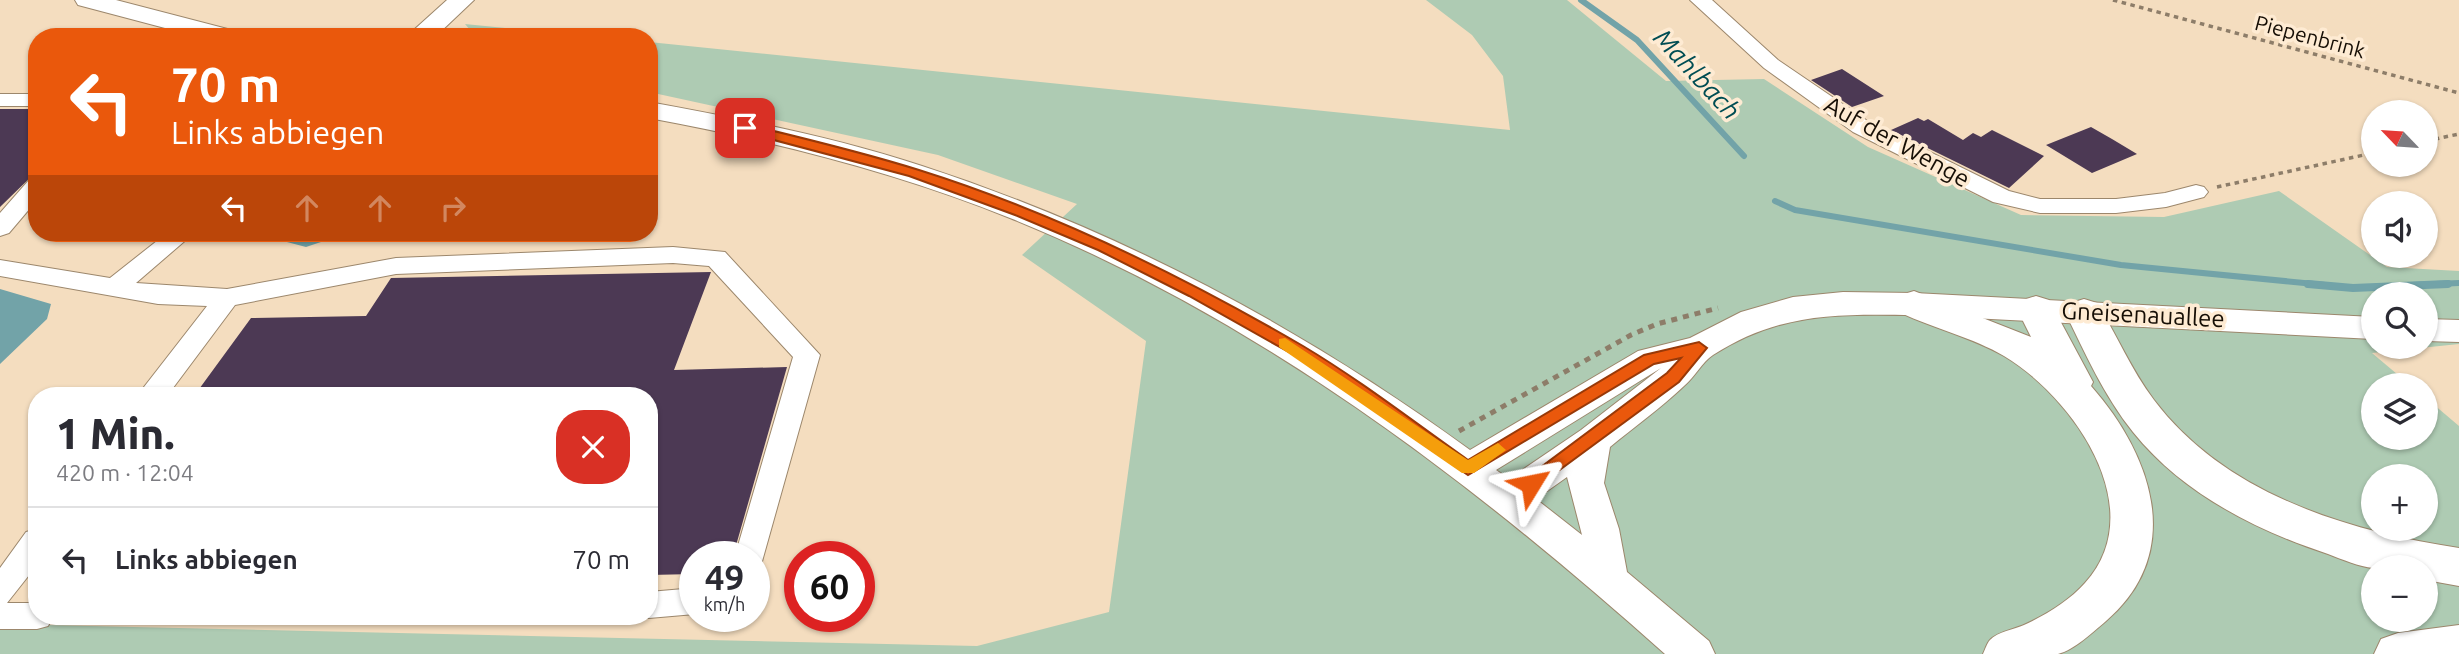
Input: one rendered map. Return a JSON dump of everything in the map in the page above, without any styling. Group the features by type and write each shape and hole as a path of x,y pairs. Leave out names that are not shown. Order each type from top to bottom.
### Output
{"highway":[{"path":"1914,304 1962,325 1997,335 2024,351 2084,401"},
{"path":"2007,654 2070,625 2101,597 2125,566 2134,532 2134,502 2125,470 2084,401 2036,309"},
{"path":"2084,312 2125,391 2149,424 2192,464 2273,513 2334,541 2404,560 2459,567"},
{"path":"2398,654 2459,646"}],"main road":[{"path":"87,0 195,28"},
{"path":"432,28 462,0"},
{"path":"658,112 745,128 914,173 1060,228 1151,269 1299,351 1509,498 1619,587 1694,654"},
{"name":"Gneisenauallee","path":"1699,348 1753,320 1794,307 1843,303 2036,309 2361,327"},
{"path":"2438,330 2459,331"},
{"path":"1468,469 1650,359 1699,348"},
{"path":"1509,498 1594,440 1673,377 1699,348"},
{"path":"1594,440 1584,473 1586,495 1619,587"}],"street":[{"name":"Auf der Wenge","path":"1700,0 1771,64 1852,121 2001,197 2040,206 2116,206 2166,200 2196,192"},
{"path":"0,100 28,100"},
{"path":"0,228 28,195"},
{"path":"114,288 171,242"},
{"path":"0,268 158,295 227,298 396,266 673,255 716,258 807,355 754,541"},
{"path":"158,387 227,298"}],"lane":[{"path":"0,592 28,553"},
{"path":"658,604 679,602"},
{"path":"0,616 28,616"}],"path":[{"name":"Piepenbrink","path":"2113,0 2459,93"},
{"path":"2438,138 2459,134"},
{"path":"2196,192 2361,156"}],"green space":[{"path":"1426,0 1567,0 1666,81 1764,79 1868,147 2021,215 2164,217 2279,191 2361,249 2361,268 2459,271 2459,344 2438,346 2438,282 2361,282 2361,359 2379,359 2396,373 2361,373 2361,450 2438,450 2438,408 2459,426 2459,654 0,654 0,624 977,646 1109,612 1146,341 1022,255 1077,204 938,155 658,94 658,43 1510,130 1503,76 1472,35"},
{"path":"465,24 506,28 468,28"}],"water":[{"path":"287,242 321,242 306,247"},
{"path":"0,289 51,304 47,319 0,364"}],"building":[{"path":"1842,69 1884,96 1852,107 1811,80"},
{"path":"0,109 28,109 28,180 0,207"},
{"path":"1918,118 1924,121 1928,119 1963,140 1973,133 1981,137 1992,130 2044,156 2009,188 1891,130"},
{"path":"2091,127 2137,154 2092,173 2046,145"},
{"path":"711,272 674,370 787,367 737,541 679,541 679,574 658,575 658,387 201,387 251,318 366,316 391,278"}],"waterway":[{"name":"Mahlbach","path":"1581,0 1637,40 1744,156"},
{"path":"1775,201 1795,210 2121,265 2325,285"},
{"path":"2438,284 2459,283"},
{"path":"2308,284 2353,288 2448,284"}],"slow traffic":[{"path":"1285,343 1468,469 1498,450"}],"route":[{"path":"745,128 914,173 1020,211 1151,269 1299,351 1468,469 1650,359 1699,348 1673,377 1594,440 1531,484"}]}
